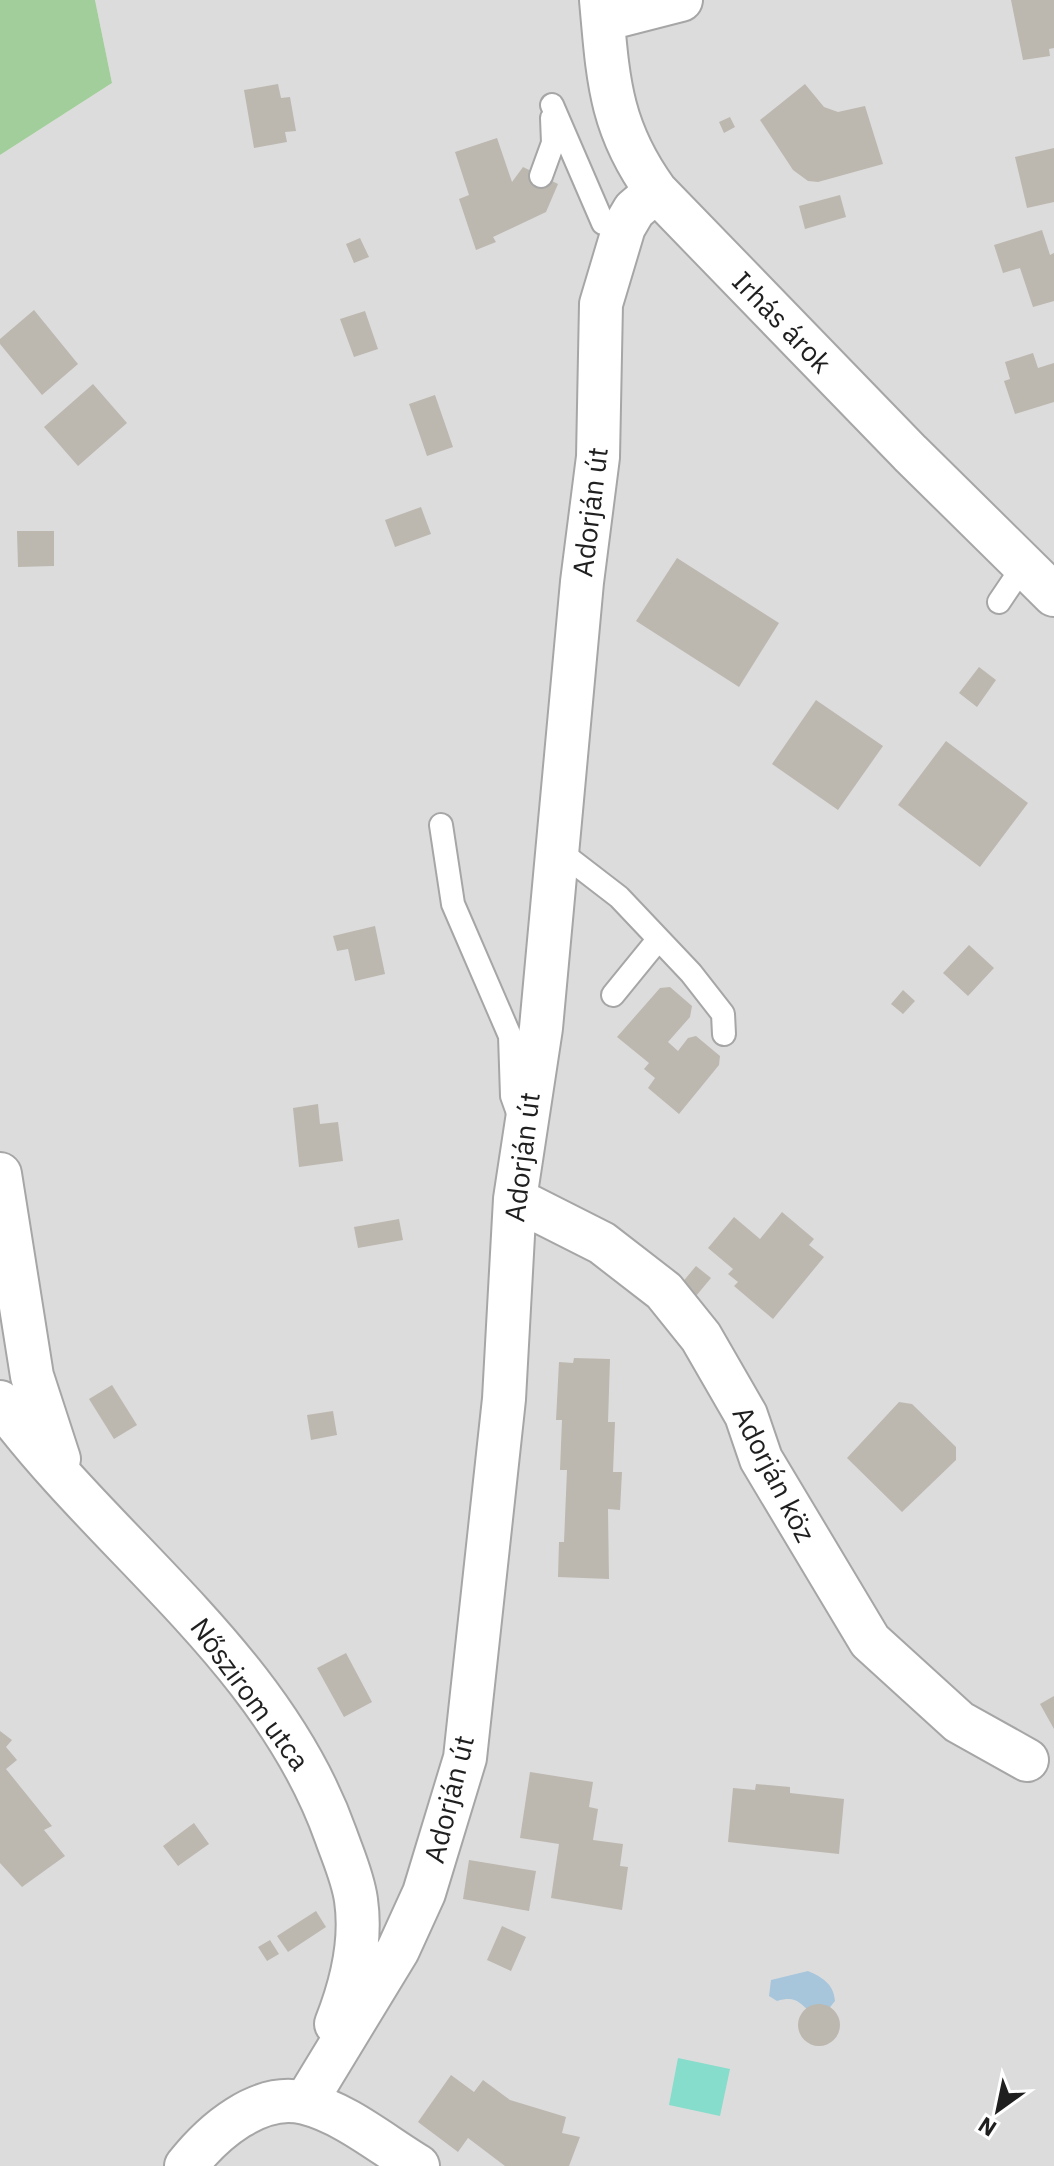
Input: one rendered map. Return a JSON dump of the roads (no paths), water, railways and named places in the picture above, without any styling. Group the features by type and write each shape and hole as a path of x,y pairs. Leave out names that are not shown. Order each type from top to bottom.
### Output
{"street":[{"path":"602,10 681,0"},
{"name":"Irhás árok","path":"602,10 616,117 632,157 656,191 910,453 1054,595"},
{"name":"Adorján út","path":"296,2102 405,1935 424,1893 465,1758 504,1399 515,1199 541,1028 582,582 598,457 603,386 598,332 604,284 624,227 634,210 656,191"},
{"path":"0,1174 32,1376 66,1479"},
{"name":"Adorján köz","path":"515,1199 602,1243 664,1291 701,1337 746,1415 761,1459 870,1641 959,1722 1027,1760"},
{"name":"Nőszirom utca","path":"0,1402 66,1479 226,1652 290,1739 322,1797 356,1899 357,1936 352,1973 337,2023 296,2102"},
{"path":"186,2166 204,2143 245,2113 296,2102 336,2116 418,2166"}],"lane":[{"path":"541,176 553,143 552,105 603,223 624,227"},
{"path":"999,602 1024,565"},
{"path":"441,825 453,904 510,1036 512,1096 524,1126"},
{"path":"558,850 619,897 657,941 691,973 723,1014 724,1034"},
{"path":"613,995 657,941"}]}
